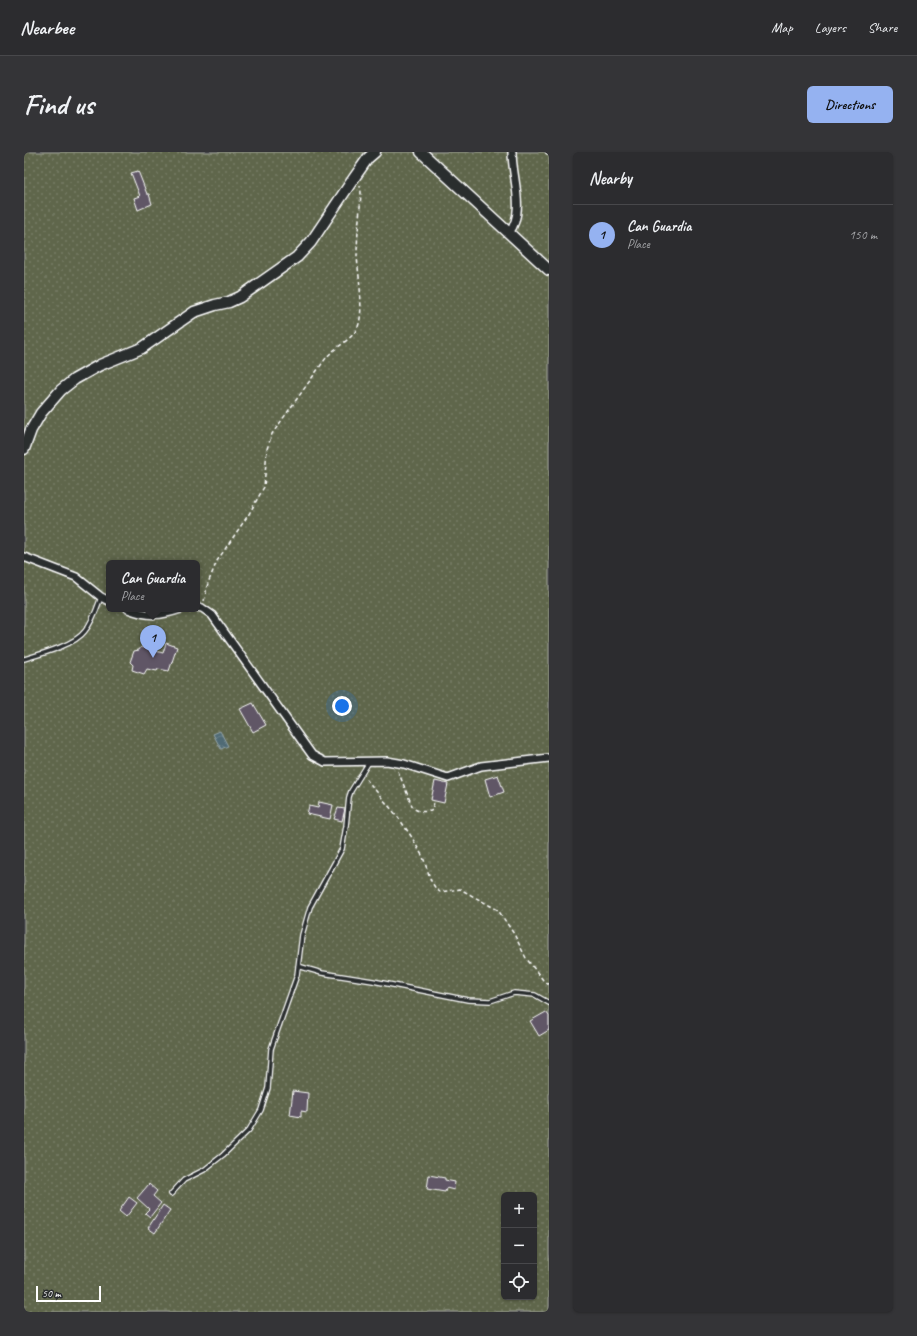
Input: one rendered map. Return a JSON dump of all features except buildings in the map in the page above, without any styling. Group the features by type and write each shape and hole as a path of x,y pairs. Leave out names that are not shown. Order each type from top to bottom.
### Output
{"street":[{"path":"420,152 549,270"},
{"path":"509,233 515,225 517,204 512,152"},
{"path":"24,449 31,430 41,413 61,390 75,379 100,365 142,348 194,312 203,308 229,302 240,297 297,257 311,242 370,154"},
{"path":"24,557 76,577 106,600"},
{"path":"200,608 212,616 312,755 325,762 392,762 404,764 448,778 481,766 549,758"},
{"path":"140,612 152,615 161,615 171,612"}],"lane":[{"path":"24,659 51,652 85,632 101,597"},
{"path":"171,1194 184,1180 204,1170 223,1155 249,1130 261,1110 268,1088 271,1049 297,975 302,935 310,908 342,849 349,797 351,791 370,761"},
{"path":"298,966 322,973 373,981 468,1000 490,1001 514,993 535,995 549,1003"}],"path":[{"path":"545,152 549,156"},
{"path":"200,608 212,571 226,547 249,514 264,487 267,449 272,434 326,358 353,333 359,324 360,303 357,255 361,192 358,183 354,178"},
{"path":"392,762 402,778 413,808 427,812 431,811 434,803"},
{"path":"362,775 398,817 411,836 436,889 440,892 460,888 498,910 514,934 526,958 543,980 549,985"}],"green space":[{"path":"24,152 549,152 549,1312 24,1312"}],"water":[{"path":"220,731 228,746 221,749 213,734"}],"place":[{"name":"Can Guardia","path":"153,658"}]}
